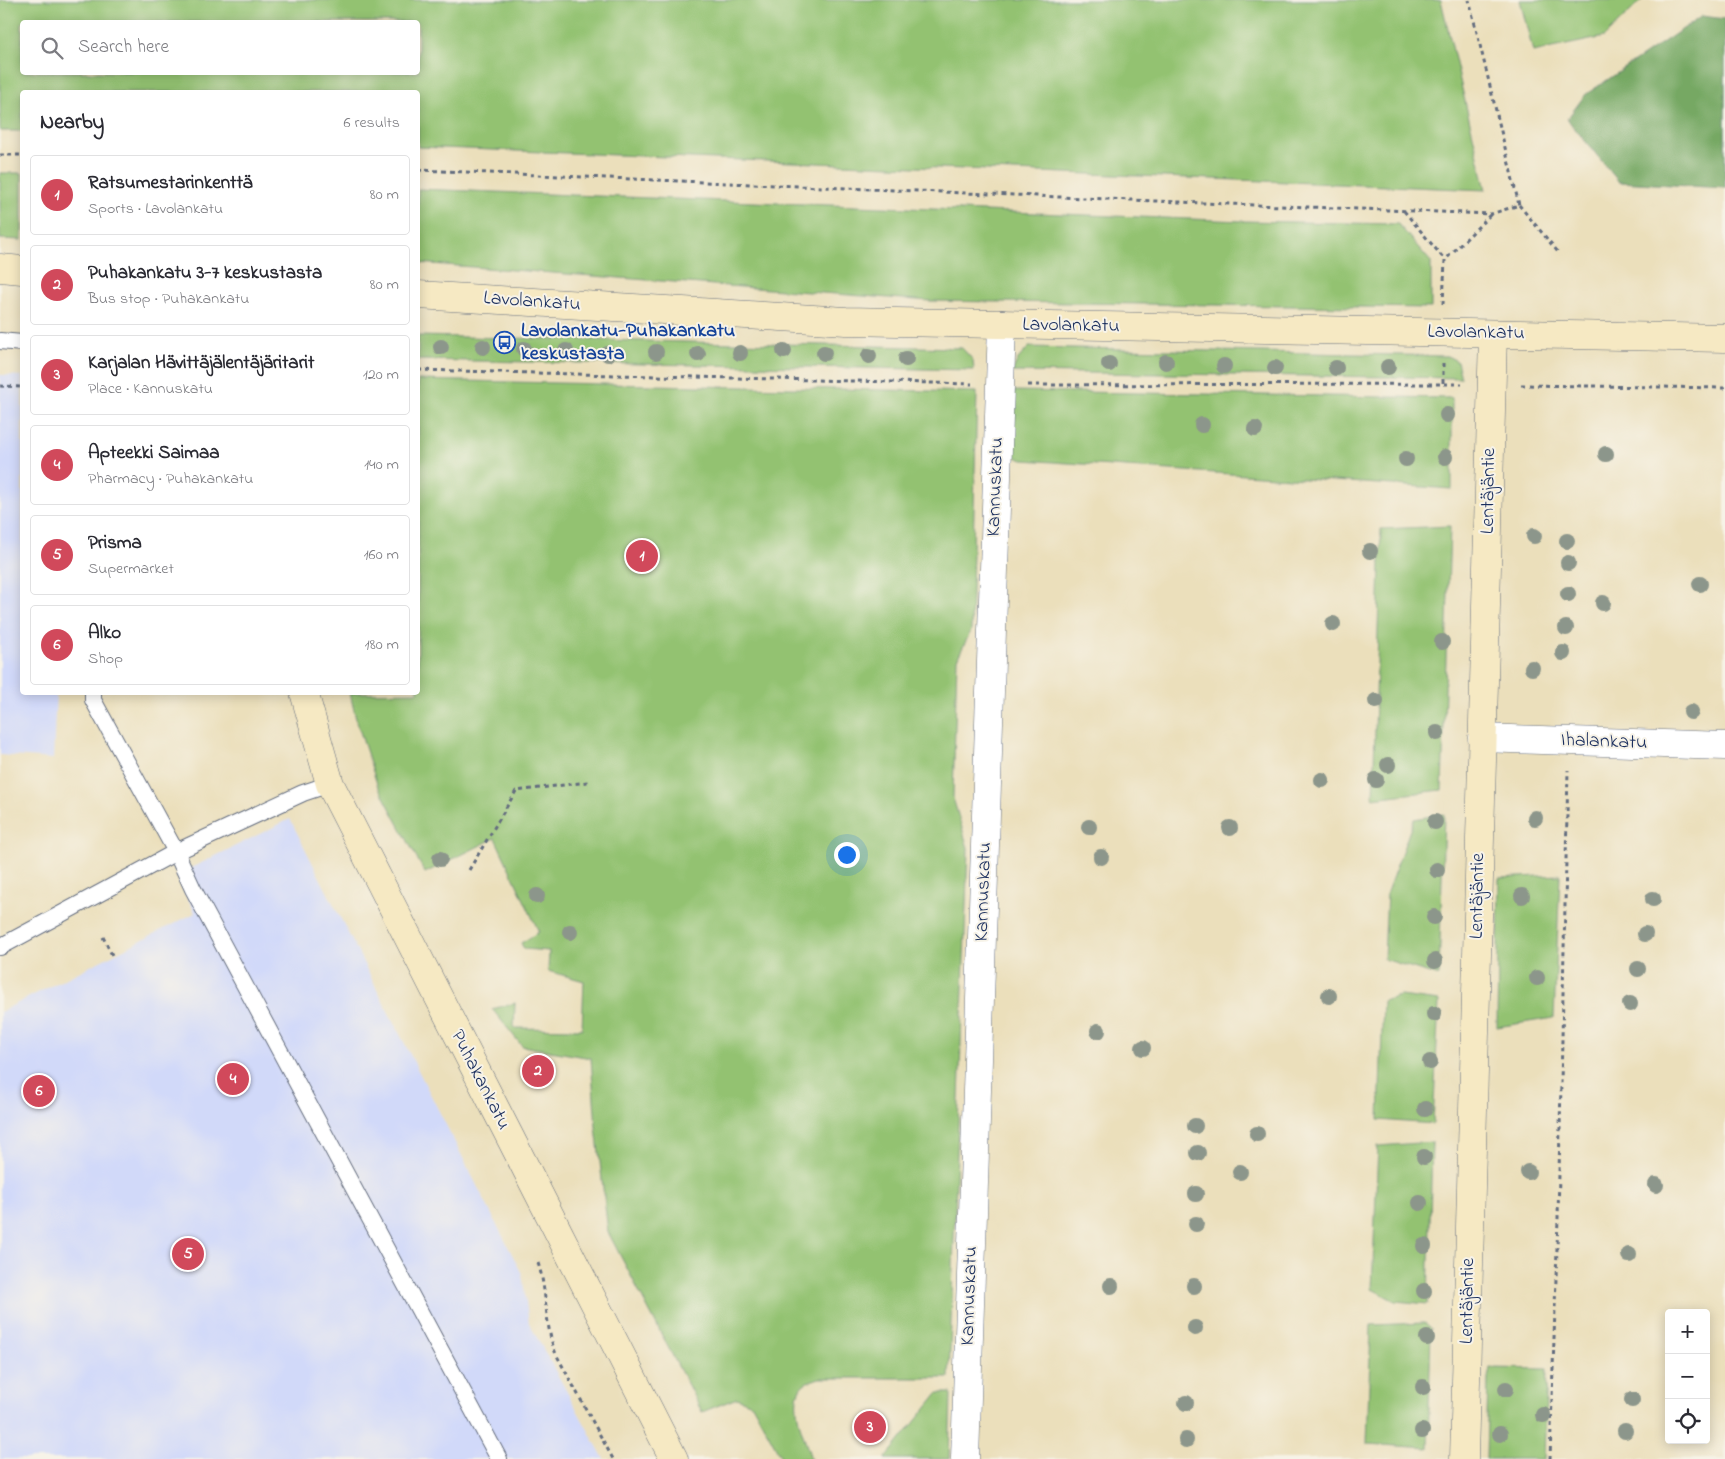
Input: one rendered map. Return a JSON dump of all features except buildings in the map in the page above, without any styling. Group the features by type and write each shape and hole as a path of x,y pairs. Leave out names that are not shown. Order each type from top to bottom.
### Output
{"street":[{"path":"0,268 20,270"},
{"name":"Lavolankatu","path":"420,295 846,321 1725,338"},
{"name":"Kannuskatu","path":"965,1459 1002,324"},
{"name":"Lentäjäntie","path":"1464,1459 1493,334"},
{"name":"Puhakankatu","path":"305,695 330,784 674,1459"},
{"name":"Ihalankatu","path":"1482,738 1725,746"}],"lane":[{"path":"0,342 20,342"},
{"path":"93,695 93,700 499,1459"},
{"path":"0,947 176,852 304,793 330,784"}],"path":[{"path":"1469,0 1519,205 1558,252"},
{"path":"0,155 20,155"},
{"path":"420,170 1491,214 1519,205"},
{"path":"1404,211 1445,260"},
{"path":"1443,300 1445,260 1491,214"},
{"path":"420,370 1000,384 1491,385 1725,388"},
{"path":"0,386 20,387"},
{"path":"1550,1459 1558,1218 1569,741"},
{"path":"470,870 516,791 588,782"},
{"path":"102,937 112,955"},
{"path":"537,1258 544,1284 550,1340 613,1459"}],"shaded area":[{"path":"0,375 20,376 20,695 56,695 53,759 0,755"},
{"path":"290,819 522,1274 529,1323 604,1459 0,1459 0,1012 195,913 177,875"}],"green space":[{"path":"0,0 1441,0 1486,190 420,147 420,90 20,90 20,131 0,131"},
{"path":"1520,0 1642,0 1604,37 1533,52"},
{"path":"1702,16 1725,19 1725,188 1619,182 1567,119 1585,95"},
{"path":"0,173 20,173 20,240 0,239"},
{"path":"420,189 1242,221 1398,224 1431,262 1431,308 930,301 420,263"},
{"path":"420,336 962,348 973,360 974,370 420,360"},
{"path":"1029,347 1447,356 1457,361 1461,378 1012,372 1018,359"},
{"path":"420,380 977,392 971,631 957,659 953,798 968,848 949,1378 819,1378 804,1384 799,1391 797,1410 811,1459 782,1459 752,1404 737,1398 702,1412 608,1232 596,1127 591,1058 522,1046 492,1009 515,1003 514,1028 582,1029 584,981 548,971 549,951 524,949 521,943 539,932 495,838 425,873 377,784 356,719 350,695 420,695"},
{"path":"1014,391 1452,398 1452,489 1023,460 1008,454"},
{"path":"1450,526 1442,790 1373,798 1381,529"},
{"path":"1444,814 1439,976 1384,959 1387,892 1414,819"},
{"path":"1560,875 1554,1018 1497,1027 1499,878"},
{"path":"1400,996 1439,1001 1433,1124 1379,1120 1383,1001"},
{"path":"1432,1142 1428,1304 1395,1301 1372,1289 1378,1146"},
{"path":"1425,1323 1431,1328 1428,1448 1367,1444 1371,1325"},
{"path":"1490,1368 1547,1369 1544,1459 1486,1459 1488,1378"},
{"path":"938,1393 951,1393 949,1459 885,1459"}],"place":[{"name":"Lavolankatu-Puhakankatu keskustasta","path":"505,342"},
{"name":"Ratsumestarinkenttä","path":"642,556"},
{"name":"Puhakankatu 3-7 keskustasta","path":"538,1071"},
{"name":"Apteekki Saimaa","path":"233,1079"},
{"name":"Alko","path":"39,1091"},
{"name":"Prisma","path":"188,1254"},
{"name":"Karjalan Hävittäjälentäjäritarit","path":"870,1427"}]}
